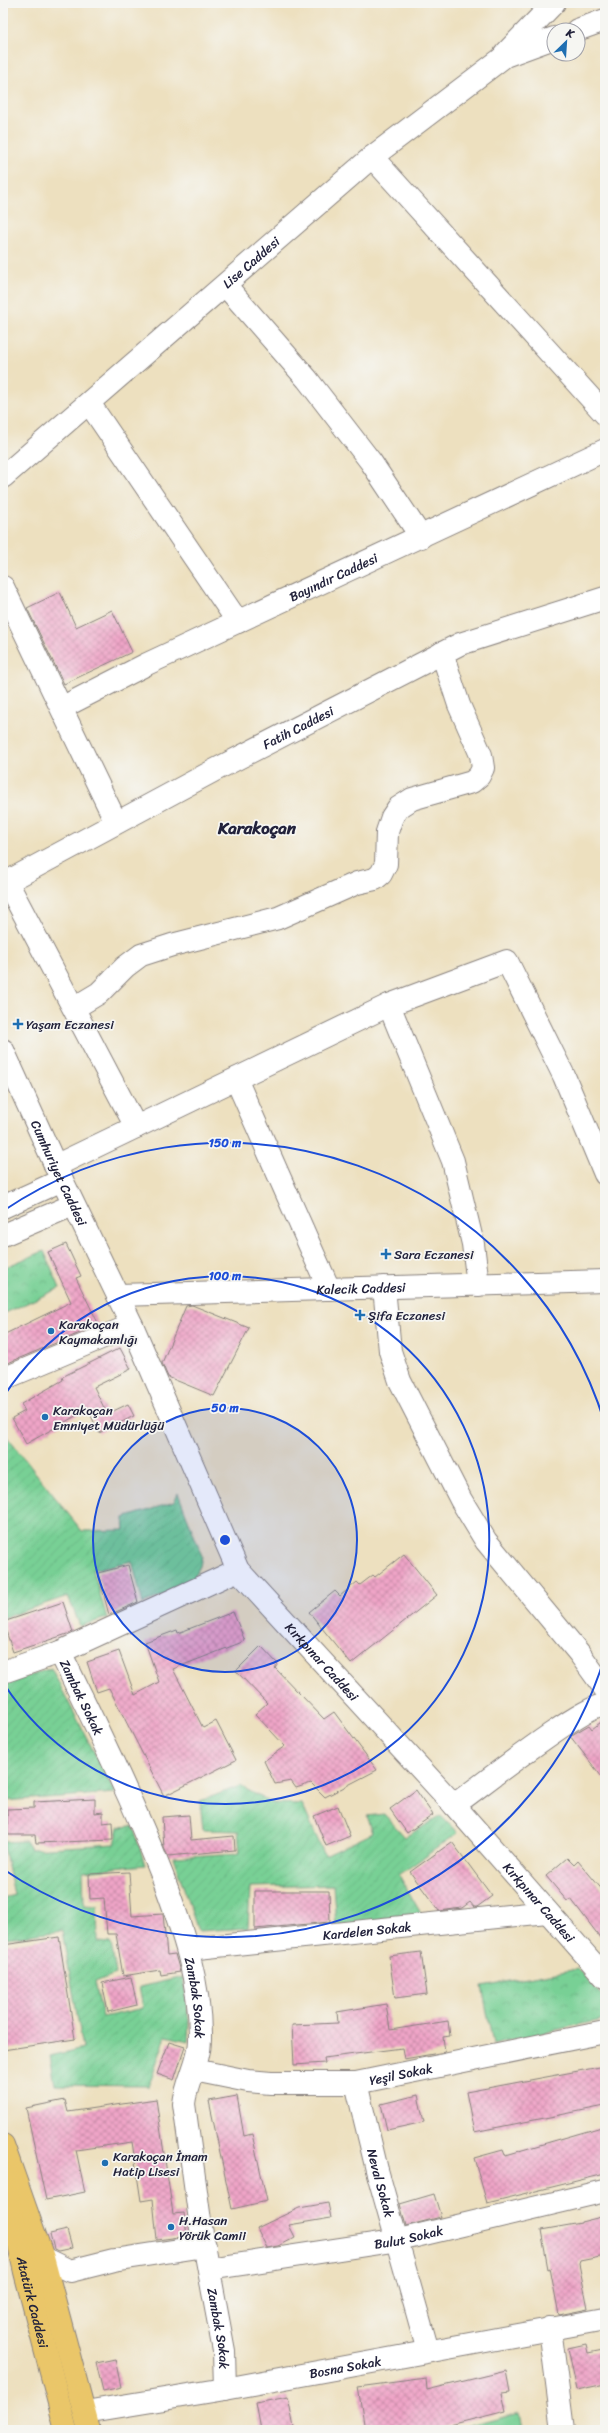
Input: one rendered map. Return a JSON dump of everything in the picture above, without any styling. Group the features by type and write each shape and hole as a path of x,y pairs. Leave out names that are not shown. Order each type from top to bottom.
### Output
{"main road":[{"path":"3,2145 43,2258 87,2421"},
{"name":"Atatürk Caddesi","path":"3,2173 25,2272 66,2430"}],"street":[{"path":"502,59 554,3"},
{"path":"586,27 605,20"},
{"path":"502,59 546,41"},
{"name":"Lise Caddesi","path":"3,477 226,286 372,157 502,59"},
{"path":"372,157 605,414"},
{"path":"226,286 307,379 371,462 421,537"},
{"path":"89,403 238,622"},
{"name":"Bayındır Caddesi","path":"63,707 147,664 605,450"},
{"path":"3,587 63,707 116,822"},
{"name":"Fatih Caddesi","path":"5,883 116,822 460,644 604,604"},
{"path":"74,1008 99,993 125,966 141,955 172,945 278,918 357,883 375,879 386,864 387,832 392,817 398,808 412,798 472,782 479,776 482,768 481,755 459,705 442,653"},
{"path":"5,883 74,1008 136,1127"},
{"path":"3,1207 136,1127 389,1005 507,961 564,1076 605,1174"},
{"path":"389,1005 453,1161 473,1244 478,1285"},
{"name":"Cumhuriyet Caddesi","path":"3,1050 73,1205 118,1295"},
{"path":"236,1079 329,1289"},
{"path":"3,1235 73,1205"},
{"name":"Kalecik Caddesi","path":"118,1295 605,1281"},
{"path":"384,1287 390,1351 400,1381 461,1500 486,1541 559,1628 605,1689"},
{"name":"Kırkpınar Caddesi","path":"118,1295 238,1570 454,1805 605,1977"},
{"path":"3,1379 132,1325"},
{"path":"3,1672 60,1652 238,1570"},
{"name":"Zambak Sokak","path":"60,1652 139,1818 188,1949 196,1980 200,2040 199,2054 185,2092 184,2104 204,2246 224,2351 225,2389"},
{"path":"454,1805 562,1726 583,1714 605,1705"},
{"name":"Kardelen Sokak","path":"188,1949 547,1912"},
{"name":"Yeşil Sokak","path":"194,2070 248,2081 356,2083 605,2032"},
{"name":"Neval Sokak","path":"356,2083 377,2170 398,2240 428,2351"},
{"name":"Bulut Sokak","path":"209,2269 398,2240 605,2191"},
{"path":"43,2258 70,2271 114,2260 204,2246"},
{"name":"Bosna Sokak","path":"87,2421 225,2389 605,2319"},
{"path":"550,2328 563,2430"}],"green space":[{"path":"44,1251 60,1288 3,1314 3,1268"},
{"path":"3,1432 82,1531 125,1530 124,1518 174,1502 178,1493 202,1556 200,1566 191,1583 143,1604 132,1561 93,1570 107,1618 80,1626 68,1596 3,1618"},
{"path":"51,1668 115,1793 3,1801 3,1685"},
{"path":"240,1786 272,1803 302,1804 325,1856 373,1833 367,1816 384,1814 405,1837 441,1816 458,1833 399,1875 423,1917 336,1926 333,1885 250,1887 248,1928 198,1931 173,1857 240,1853 238,1831 203,1830 200,1801"},
{"path":"133,1826 145,1865 83,1871 84,1905 97,1906 98,1942 111,1943 116,1974 95,1982 103,2017 143,2008 139,1987 183,1977 189,2021 188,2041 166,2036 149,2086 55,2085 50,2056 83,2048 62,1931 7,1938 3,1919 3,1898 14,1895 3,1842 26,1841 31,1849 115,1844 119,1827"},
{"path":"578,1969 605,1999 605,2019 493,2044 482,1986"},
{"path":"520,2413 523,2430 454,2430"}],"building":[{"path":"60,592 76,627 112,610 132,652 64,684 27,608"},
{"name":"Karakoçan Kaymakamlığı","path":"66,1244 81,1276 76,1278 99,1325 3,1365 3,1335 71,1302 48,1252"},
{"path":"192,1305 249,1328 214,1396 168,1377 162,1363 186,1306"},
{"path":"120,1348 131,1369 94,1387 107,1414 128,1404 134,1416 99,1433 88,1409 26,1444 12,1418 25,1411 21,1404 63,1380 62,1377"},
{"path":"404,1554 437,1595 351,1664 309,1612 335,1591 340,1596 357,1582 360,1585 373,1575 375,1577"},
{"path":"128,1565 138,1602 109,1615 98,1573"},
{"path":"63,1602 73,1632 13,1652 3,1622"},
{"path":"233,1612 245,1641 173,1669 203,1728 216,1721 236,1760 164,1796 109,1688 97,1692 87,1662 119,1651 135,1695 159,1682 145,1642 177,1630 178,1633"},
{"path":"261,1646 278,1664 275,1668 324,1719 334,1712 377,1770 325,1797 311,1783 296,1788 291,1781 275,1784 264,1761 285,1746 255,1714 267,1703 236,1671"},
{"path":"605,1719 605,1781 570,1736 589,1725 592,1729"},
{"path":"416,1790 433,1815 407,1833 390,1809"},
{"path":"95,1799 95,1813 103,1812 103,1823 112,1822 113,1840 36,1843 35,1835 8,1835 7,1809 34,1808 34,1802"},
{"path":"338,1806 350,1836 326,1846 314,1816"},
{"path":"189,1815 191,1840 234,1836 235,1850 168,1856 164,1848 162,1817"},
{"path":"452,1842 492,1896 477,1907 474,1907 470,1902 462,1908 439,1911 410,1872"},
{"path":"567,1858 574,1865 578,1861 605,1893 605,1944 571,1899 567,1901 546,1876"},
{"path":"129,1872 132,1916 163,1914 167,1955 175,1954 180,1972 161,1975 160,1970 123,1976 116,1934 107,1934 104,1898 90,1899 89,1874"},
{"path":"255,1891 329,1891 330,1922 255,1929"},
{"path":"59,1937 75,2039 3,2050 3,1945"},
{"path":"421,1952 427,1994 395,1998 389,1956"},
{"path":"131,1977 137,2005 108,2012 102,1983"},
{"path":"386,2004 390,2030 448,2021 450,2036 443,2037 445,2052 404,2059 402,2048 324,2058 325,2063 294,2065 292,2025 338,2023 337,2012"},
{"path":"169,2042 185,2047 174,2080 157,2074"},
{"path":"605,2066 605,2106 474,2132 466,2092"},
{"path":"418,2095 424,2122 387,2130 381,2104"},
{"path":"237,2096 244,2136 252,2134 267,2201 232,2209 209,2101"},
{"path":"156,2099 173,2214 184,2213 187,2236 157,2240 153,2199 141,2201 132,2142 76,2150 85,2192 46,2200 26,2108 65,2100 68,2112"},
{"path":"605,2126 605,2174 487,2203 474,2158 503,2150 505,2155"},
{"path":"434,2194 441,2217 406,2226 400,2204"},
{"path":"328,2203 331,2218 289,2225 295,2237 278,2246 267,2248 257,2228 299,2208"},
{"path":"605,2216 605,2256 580,2261 579,2264 588,2309 559,2315 550,2268 548,2269 541,2230 581,2223"},
{"path":"67,2230 72,2248 58,2251 54,2249 50,2234"},
{"path":"586,2344 588,2353 603,2350 605,2384 577,2390 568,2348"},
{"path":"115,2359 121,2387 103,2391 96,2363"},
{"path":"506,2371 510,2392 502,2393 506,2411 430,2430 365,2430 358,2387 426,2378 427,2390"},
{"path":"288,2397 294,2428 261,2430 256,2403"}],"place":[{"name":"Yaşam Eczanesi","path":"18,1024"},
{"name":"Sara Eczanesi","path":"386,1254"},
{"name":"Şifa Eczanesi","path":"360,1315"},
{"name":"Karakoçan Kaymakamlığı","path":"51,1331"},
{"name":"Karakoçan Emniyet Müdürlüğü","path":"45,1417"},
{"name":"Karakoçan İmam Hatip Lisesi","path":"105,2163"},
{"name":"H.Hasan Yörük Camii","path":"171,2227"}],"district":[{"name":"Karakoçan","path":"257,828"}]}
